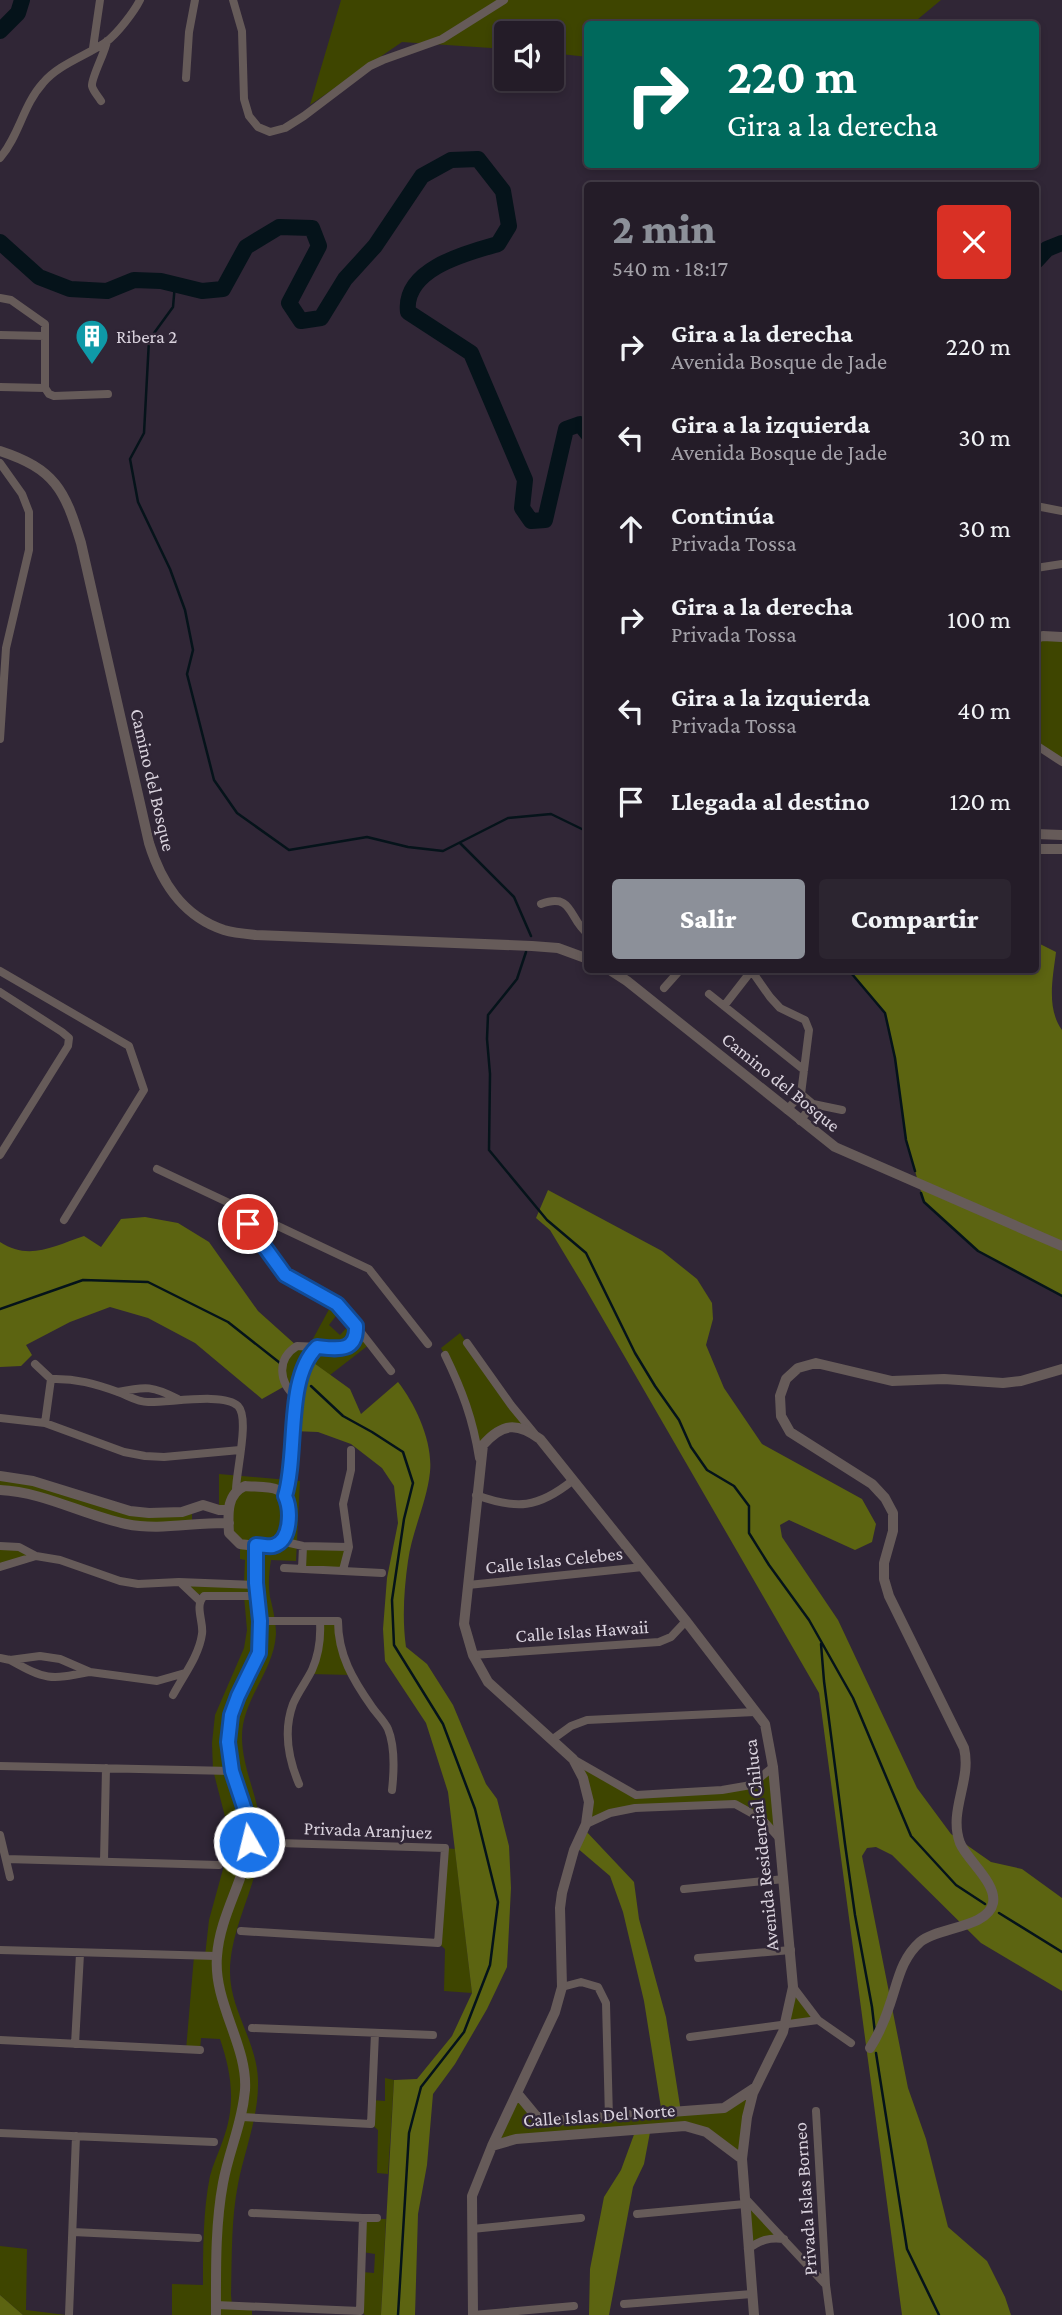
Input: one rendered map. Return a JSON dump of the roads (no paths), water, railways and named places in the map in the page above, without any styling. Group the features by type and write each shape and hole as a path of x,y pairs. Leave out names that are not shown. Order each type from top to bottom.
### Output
{"street":[{"path":"93,48 100,0"},
{"path":"0,158 12,144 28,106 43,83 51,75 107,41 140,0"},
{"path":"186,78 189,32 195,0"},
{"path":"233,0 242,31 244,99 249,116 258,127 270,132 285,128 304,116 370,66 442,39 504,0"},
{"path":"101,101 92,86 92,80 107,41"},
{"path":"0,298 11,300 45,324 45,388 49,394 108,394"},
{"path":"0,335 45,335"},
{"path":"0,387 45,388"},
{"name":"Camino del Bosque","path":"0,451 25,459 47,473 60,489 72,514 156,867 165,884 190,911 225,930 257,935 532,946 558,948 584,958"},
{"path":"0,463 22,494 29,512 29,550 4,642 0,739"},
{"path":"1039,507 1062,512"},
{"path":"1039,568 1062,564"},
{"path":"1039,637 1062,637"},
{"path":"1039,747 1062,762"},
{"path":"1039,834 1062,835"},
{"path":"1039,849 1062,849"},
{"path":"541,904 552,900 563,901 584,931"},
{"path":"0,971 129,1046 144,1090 64,1220"},
{"name":"Camino del Bosque","path":"614,973 835,1147 1062,1246"},
{"path":"664,988 677,973"},
{"path":"724,1006 750,973"},
{"path":"754,973 780,1008 805,1020 809,1030 801,1094 787,1110"},
{"path":"0,992 69,1038 68,1046 0,1155"},
{"path":"709,994 804,1070"},
{"path":"801,1094 813,1104 842,1110"},
{"path":"800,1121 813,1104"},
{"path":"157,1169 369,1269 428,1345"},
{"path":"235,1207 285,1275 337,1304 391,1371"},
{"path":"296,1397 285,1386 282,1376 285,1359 291,1349 297,1346 344,1348 352,1343 356,1336 356,1326"},
{"name":"Avenida Residencial Chiluca","path":"467,1343 511,1405 643,1567 765,1724 774,1767 793,1987 785,2026 756,2086 747,2117 742,2159 754,2315"},
{"path":"285,1496 289,1480 296,1397 307,1358 317,1347"},
{"path":"445,1355 463,1391 474,1426 480,1462"},
{"path":"870,2048 881,2031 903,1964 910,1952 922,1940 934,1934 986,1915 993,1904 992,1892 960,1841 957,1810 968,1762 964,1748 889,1597 884,1579 884,1563 893,1531 893,1513 885,1497 872,1484 790,1432 781,1416 780,1396 786,1379 798,1368 816,1363 892,1381 944,1379 1003,1383 1021,1381 1062,1369"},
{"path":"35,1364 51,1379 71,1378 118,1392 139,1402 178,1399 228,1401 239,1406 243,1416 236,1490 224,1510 229,1533 240,1544 273,1546 281,1541 287,1531 288,1503 285,1496 277,1489 245,1486 236,1490"},
{"path":"45,1423 51,1379"},
{"path":"118,1392 140,1387 159,1389 178,1399"},
{"path":"0,1418 45,1423 124,1452 145,1455 164,1457 240,1450"},
{"path":"540,1439 526,1429 510,1426 494,1432 483,1445 464,1624 473,1655 488,1682 573,1759 583,1778 588,1798 586,1824 574,1850 559,1908 562,1987 555,2012 492,2146 472,2196 472,2315 574,2306"},
{"path":"343,1570 349,1547 343,1504 351,1470 351,1450"},
{"path":"0,1476 33,1481 131,1511 181,1512 203,1505 224,1510"},
{"path":"476,1495 502,1504 528,1504 553,1496 572,1481"},
{"path":"0,1490 27,1493 124,1524 157,1527 226,1523"},
{"path":"181,1512 184,1525"},
{"path":"281,1541 303,1546 349,1547"},
{"path":"256,1545 259,1653 231,1715 228,1742 232,1771 247,1816 249,1842 244,1865 221,1930 216,1956 219,1993 241,2060 245,2085 242,2117 223,2180 216,2310 360,2311 363,2218"},
{"path":"0,1546 19,1547 36,1556 60,1560 120,1581 155,1584 179,1582 256,1590"},
{"path":"302,1569 303,1546"},
{"path":"0,1567 36,1556"},
{"name":"Calle Islas Celebes","path":"468,1585 643,1567"},
{"path":"284,1568 382,1573"},
{"path":"173,1695 195,1656 203,1633 200,1601 179,1582"},
{"path":"200,1601 204,1596 256,1590"},
{"path":"260,1621 338,1621 341,1652 355,1683 388,1729 394,1768 392,1790"},
{"path":"299,1784 291,1764 287,1732 293,1704 312,1670 321,1640 320,1622"},
{"name":"Calle Islas Hawaii","path":"473,1655 659,1642 671,1637 686,1622"},
{"path":"321,1640 338,1640"},
{"path":"10,1660 40,1657 60,1659 90,1672 157,1681 185,1673"},
{"path":"0,1658 10,1660 38,1675 59,1678 90,1672"},
{"path":"554,1739 571,1726 587,1720 755,1712"},
{"path":"573,1759 636,1794 722,1790 751,1785 774,1767"},
{"path":"0,1766 232,1771"},
{"path":"104,1861 106,1768"},
{"path":"586,1824 610,1813 635,1808 734,1804 762,1819 779,1838"},
{"path":"0,1835 10,1877"},
{"name":"Privada Aranjuez","path":"241,1931 438,1943 445,1848 249,1842"},
{"path":"6,1858 219,1865"},
{"path":"684,1889 784,1879"},
{"path":"0,1950 216,1956"},
{"path":"698,1958 791,1950"},
{"path":"75,2044 80,1954"},
{"path":"562,1987 581,1982 597,1987 606,2003 610,2118"},
{"path":"793,1987 818,2020 851,2043"},
{"path":"690,2037 818,2020"},
{"path":"251,2028 433,2035"},
{"path":"242,2117 371,2124 375,2033"},
{"path":"0,2040 200,2050"},
{"name":"Calle Islas Del Norte","path":"517,2093 536,2116 552,2120 724,2108 756,2086"},
{"name":"Privada Islas Borneo","path":"816,2111 830,2315"},
{"name":"Calle Islas Del Norte","path":"492,2146 516,2139 685,2126 706,2132 742,2159"},
{"path":"0,2133 214,2142"},
{"path":"69,2315 76,2136"},
{"path":"637,2214 745,2200"},
{"name":"Privada Islas Borneo","path":"745,2200 826,2285"},
{"path":"251,2213 377,2218"},
{"path":"472,2229 581,2218"},
{"path":"73,2232 198,2238"},
{"name":"Privada Islas Borneo","path":"748,2249 759,2241 784,2239"},
{"path":"624,2304 752,2294"}],"waterway":[{"path":"0,31 18,13 22,0"},
{"path":"0,242 39,277 70,289 107,291 134,280 161,281 202,291 223,289 246,247 279,227 312,228 319,246 289,303 301,321 321,318 345,279 375,246 422,176 451,160 478,159 503,191 509,226 498,244 454,258 426,274 415,284 409,297 408,312 471,353 525,480 522,508 531,521 545,520 566,429 580,424 584,429"},
{"path":"1039,258 1047,249 1062,243"},
{"path":"175,284 173,307 149,340 144,433 130,459 138,502 170,569 185,610 193,650 187,674 214,780 237,813 289,850 367,837 408,847 443,851 508,818 551,814 584,830"},
{"path":"460,843 514,897 531,936"},
{"path":"526,952 517,979 488,1015 489,1150 547,1220 586,1253 635,1353 679,1420 691,1447 707,1470 734,1486 749,1506 749,1533 809,1620 853,1698 911,1836 956,1885 985,1904"},
{"path":"850,973 885,1013 895,1058 906,1140 915,1171"},
{"path":"921,1193 924,1202 978,1251 1062,1296"},
{"path":"0,1309 83,1280 148,1282 228,1322 280,1363"},
{"path":"311,1386 343,1416 403,1452 413,1483 404,1519 392,1600 394,1645 443,1724 475,1809 498,1902 490,1965 464,2032 421,2087 409,2133 398,2315"},
{"path":"821,1644 845,1844 875,2033"},
{"path":"999,1913 1062,1952"},
{"path":"876,2053 907,2249 939,2315"}],"place":[{"name":"Ribera 2","path":"92,366"}]}
